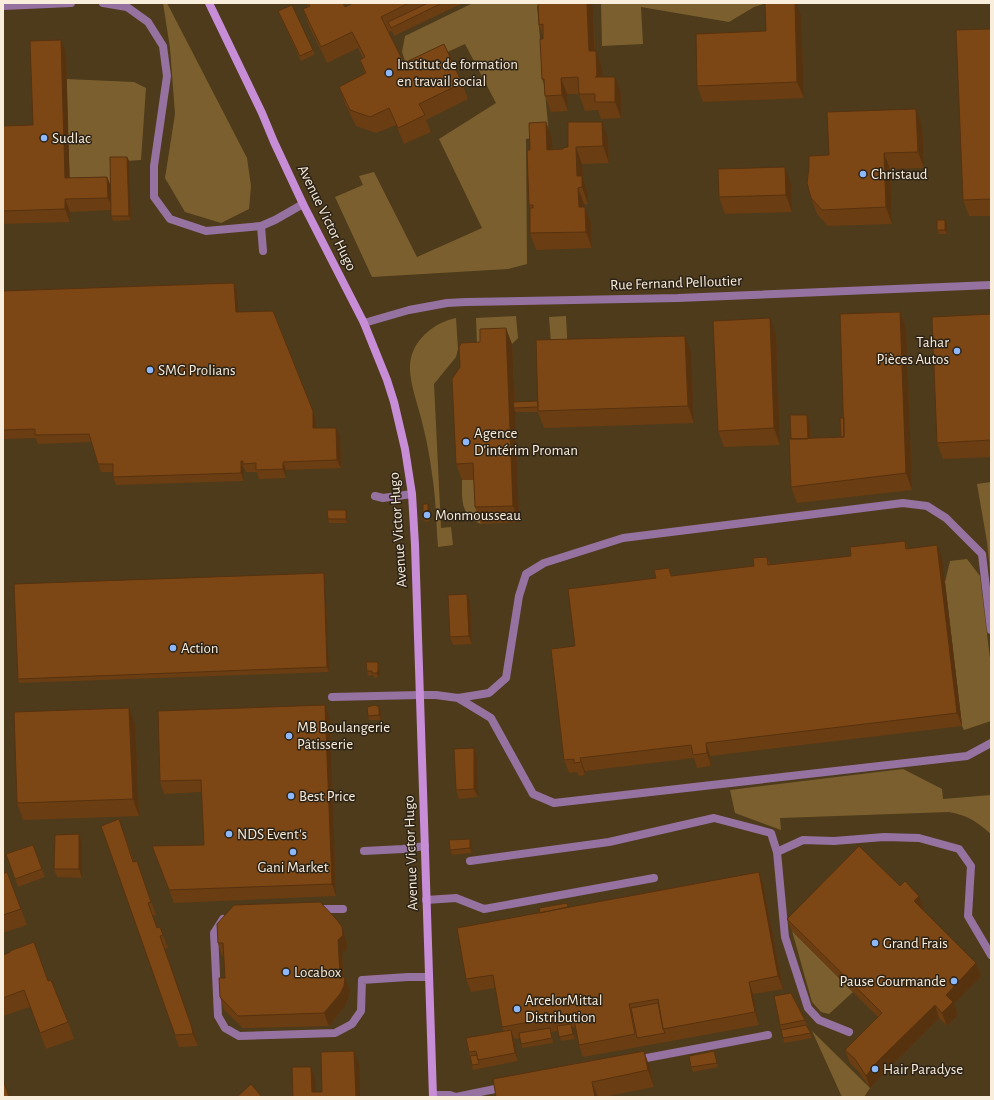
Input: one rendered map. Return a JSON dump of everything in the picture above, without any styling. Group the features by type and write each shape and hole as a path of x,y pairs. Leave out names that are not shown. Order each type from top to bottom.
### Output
{"street":[{"path":"3,6 71,3"},
{"path":"103,3 127,7 137,14 148,22 163,46 167,76 154,166 154,197 170,219 206,231 261,226 303,204"},
{"name":"Avenue Victor Hugo","path":"209,3 262,113 303,204 364,323 394,402 405,449 412,494 433,1096"},
{"path":"261,226 263,252"},
{"name":"Rue Fernand Pelloutier","path":"364,323 409,310 447,303 678,298 991,285"},
{"path":"375,496 384,498 412,494"},
{"path":"332,697 436,695 458,698 489,693 506,678 519,596 526,574 544,563 623,538 903,503 927,506 946,518 982,554 991,630"},
{"path":"458,698 491,718 533,794 554,803 967,756 991,743"},
{"path":"470,861 609,842 714,818 771,833 777,852 785,937 808,1008 819,1020 849,1032"},
{"path":"777,852 803,840 834,841 884,837 919,838 959,849 971,866 968,916 991,955"},
{"path":"364,851 403,850 425,846"},
{"path":"426,900 456,898 484,909 654,878"},
{"path":"304,910 343,909"},
{"path":"228,916 222,920 214,933 218,1016 225,1028 239,1036 335,1033 352,1024 361,1011 362,980 429,977"},
{"path":"625,1062 768,1035"},
{"path":"433,1096 450,1095 456,1097 510,1086"}],"shaded area":[{"path":"163,3 167,3 247,158 251,186 249,209 221,223 185,212 165,178 175,114 170,48"},
{"path":"473,3 574,3 537,6 549,135 526,139 527,264 508,269 372,277 335,197 363,185 359,176 374,172 417,257 482,228 439,139 496,103 465,44 408,70 402,52 405,36"},
{"path":"601,3 766,3 754,7 729,22 641,7 643,44 602,46"},
{"path":"66,79 134,82 146,88 141,160 111,162 112,189 70,191"},
{"path":"516,316 518,338 512,344 477,344 476,318"},
{"path":"566,316 568,356 552,356 549,317"},
{"path":"456,318 458,349 456,357 434,384 441,528 451,527 453,545 438,547 430,462 410,374 410,365 417,343 422,337 441,323"},
{"path":"479,479 481,524 469,516 462,500 462,480"},
{"path":"991,482 991,582 987,542 977,484"},
{"path":"967,559 980,576 991,667 991,721 964,730 962,726 945,582 950,561"},
{"path":"903,769 942,789 943,799 991,795 991,834 972,820 962,815 949,812 780,818 781,830 735,813 730,790"},
{"path":"792,931 853,992 829,1014 821,1012 812,1002"},
{"path":"812,1031 870,1088 864,1097 842,1097"}],"building":[{"name":"Institut de formation en travail social","path":"308,3 343,3 345,7 353,3 409,3 381,17 404,63 444,44 462,83 419,104 425,115 398,128 389,108 370,117 350,110 339,87 366,73 360,60 365,57 352,32 321,47 303,9 310,6"},
{"path":"428,3 442,3 391,28 388,22"},
{"path":"538,3 587,3 589,51 596,51 597,76 595,77 615,77 615,102 595,102 595,94 579,94 578,77 561,78 562,95 545,96 544,79 542,79 540,39 543,39 543,24 539,25"},
{"path":"765,3 795,3 797,82 697,86 696,34 766,31"},
{"path":"292,5 313,50 300,56 278,11"},
{"path":"991,29 991,199 963,200 956,30"},
{"name":"Sudlac","path":"61,40 65,178 107,177 108,198 65,199 65,209 3,211 3,126 33,125 30,41"},
{"path":"916,109 918,152 884,153 886,207 822,210 811,198 807,183 809,156 829,155 827,112"},
{"path":"546,122 547,150 563,149 568,147 568,122 602,122 603,146 576,147 577,176 582,176 582,187 578,188 579,207 585,207 586,232 530,233 530,208 533,208 533,205 529,205 527,150 530,150 529,123"},
{"path":"110,157 127,157 129,216 111,216"},
{"path":"785,167 786,195 719,197 718,169"},
{"path":"937,220 945,220 945,230 937,230"},
{"name":"SMG Prolians","path":"234,283 236,312 273,311 313,411 313,428 336,428 337,460 283,462 283,469 256,470 256,463 243,464 243,461 241,461 241,473 113,477 113,464 98,464 89,434 35,435 35,429 3,430 3,291"},
{"path":"900,312 906,473 791,487 789,439 844,437 840,314"},
{"path":"991,314 991,440 937,443 932,317"},
{"path":"770,318 774,428 718,431 713,321"},
{"path":"506,328 513,506 475,507 473,463 456,464 452,379 460,367 459,347 461,343 480,342 480,329"},
{"path":"685,336 688,406 538,411 536,340"},
{"path":"538,401 538,407 514,408 513,402"},
{"path":"790,415 807,415 808,439 791,439"},
{"path":"840,418 844,418 844,437 841,437"},
{"path":"423,504 428,504 428,517 423,517"},
{"path":"327,510 346,510 346,519 328,519"},
{"path":"905,541 906,549 937,545 957,713 706,743 707,753 693,755 691,745 580,758 581,762 574,763 574,759 564,760 551,649 575,646 568,589 656,578 654,570 669,568 671,576 754,566 753,558 767,557 768,565 851,556 850,547"},
{"name":"Action","path":"324,573 327,667 18,679 14,584"},
{"path":"467,594 469,636 450,637 448,595"},
{"path":"366,662 378,662 377,673 367,671"},
{"path":"325,705 332,884 169,890 152,846 204,845 201,780 160,781 158,711"},
{"path":"375,705 379,707 379,715 368,716 367,707"},
{"path":"129,708 133,799 17,803 14,712"},
{"path":"474,748 474,789 456,790 454,749"},
{"path":"119,819 133,862 137,861 151,902 148,903 157,928 160,927 163,935 160,936 193,1034 175,1035 101,826"},
{"path":"79,834 79,869 54,869 55,835"},
{"path":"470,839 470,848 450,850 449,840"},
{"path":"33,845 42,869 15,879 6,854"},
{"name":"Grand Frais","path":"859,846 900,886 905,881 919,896 914,901 976,963 946,995 953,1002 942,1013 935,1005 877,1062 866,1076 855,1059 845,1050 882,1013 787,919"},
{"path":"7,872 21,909 3,915 3,874"},
{"path":"759,872 778,976 749,982 755,1012 663,1029 658,999 629,1004 635,1034 579,1045 573,1014 502,1027 493,975 466,979 457,928"},
{"name":"Locabox","path":"320,902 342,927 343,935 338,940 340,975 345,978 344,986 340,994 324,1013 238,1016 220,997 219,978 225,978 223,943 218,943 217,924 234,905"},
{"path":"567,903 568,907 540,913 539,908"},
{"path":"34,942 48,981 51,980 68,1022 40,1033 24,990 3,998 3,955"},
{"path":"791,993 805,1020 780,1025 774,996"},
{"path":"658,1003 665,1033 637,1038 631,1008"},
{"path":"571,1024 573,1034 559,1037 557,1026"},
{"path":"806,1025 811,1033 783,1038 781,1030"},
{"path":"550,1028 552,1038 521,1044 519,1033"},
{"path":"511,1030 515,1053 478,1060 476,1051 469,1052 466,1038"},
{"path":"354,1051 356,1097 293,1097 292,1067 311,1067 312,1092 322,1092 321,1052"},
{"path":"644,1051 648,1070 592,1082 595,1097 496,1097 493,1079"},
{"path":"714,1051 717,1063 691,1067 689,1056"},
{"path":"477,1055 479,1064 472,1065 470,1056"},
{"path":"3,1080 9,1097 3,1097"},
{"path":"251,1084 262,1097 237,1097"}],"place":[{"name":"Institut de formation en travail social","path":"389,73"},
{"name":"Sudlac","path":"44,138"},
{"name":"Christaud","path":"863,174"},
{"name":"Tahar Pièces Autos","path":"957,351"},
{"name":"SMG Prolians","path":"150,370"},
{"name":"Agence D'intérim Proman","path":"466,442"},
{"name":"Monmousseau","path":"427,515"},
{"name":"Action","path":"173,648"},
{"name":"MB Boulangerie Pâtisserie","path":"289,736"},
{"name":"Best Price","path":"291,796"},
{"name":"NDS Event's","path":"229,834"},
{"name":"Gani Market","path":"293,852"},
{"name":"Grand Frais","path":"875,943"},
{"name":"Locabox","path":"286,972"},
{"name":"Pause Gourmande","path":"954,981"},
{"name":"ArcelorMittal Distribution","path":"517,1009"},
{"name":"Hair Paradyse","path":"875,1069"}]}
